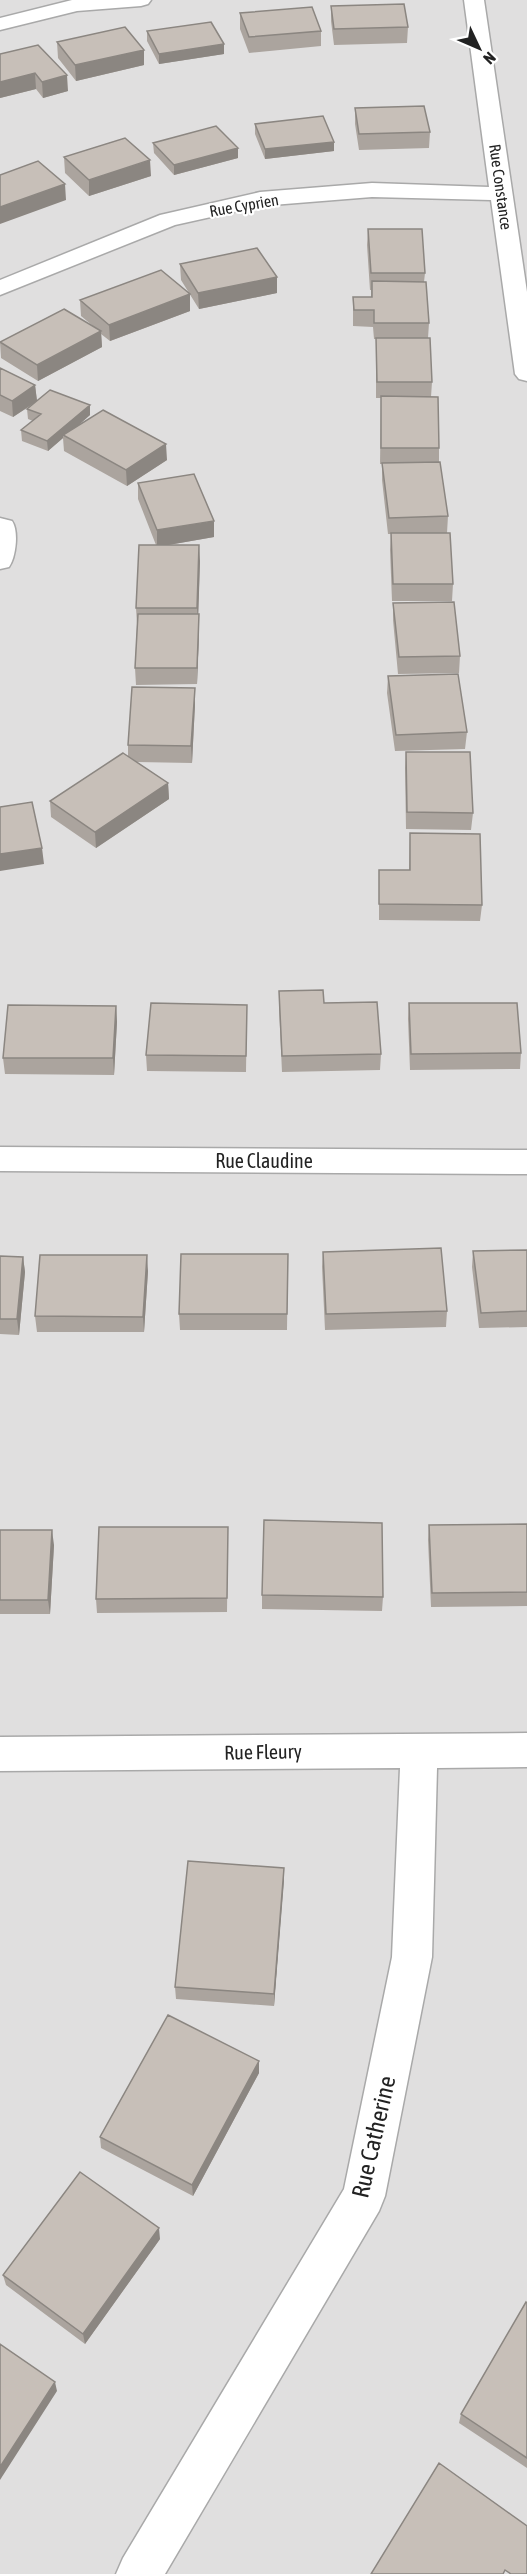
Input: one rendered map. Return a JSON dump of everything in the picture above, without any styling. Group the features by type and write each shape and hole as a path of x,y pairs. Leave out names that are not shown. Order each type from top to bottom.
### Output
{"street":[{"path":"0,24 75,3 141,0"},
{"name":"Rue Constance","path":"474,0 527,374"},
{"name":"Rue Cyprien","path":"0,288 168,220 260,199 372,190 502,194"},
{"path":"0,526 3,527 0,561"},
{"name":"Rue Claudine","path":"0,1160 527,1162"},
{"name":"Rue Catherine","path":"139,2574 364,2196 412,1957 419,1750"},
{"name":"Rue Fleury","path":"0,1754 527,1750"}],"shaded area":[{"path":"0,0 527,0 527,2574 0,2574"}],"building":[{"path":"404,4 408,27 334,29 331,6"},
{"path":"312,7 321,31 249,37 240,13"},
{"path":"211,22 224,44 159,54 147,31"},
{"path":"125,27 144,50 75,65 57,42"},
{"path":"38,45 67,75 42,82 35,73 0,82 0,54"},
{"path":"424,106 430,132 359,134 355,108"},
{"path":"323,116 334,142 265,149 255,124"},
{"path":"216,126 238,148 174,165 153,143"},
{"path":"125,138 150,160 89,180 64,157"},
{"path":"38,161 65,184 0,207 0,175"},
{"path":"368,229 422,229 425,273 371,273"},
{"path":"257,248 277,277 198,293 180,264"},
{"path":"161,270 190,294 109,325 80,300"},
{"path":"372,281 426,282 429,323 374,323 374,310 354,310 353,297 372,297"},
{"path":"64,309 101,331 37,365 0,342"},
{"path":"376,338 430,338 432,382 377,382"},
{"path":"0,368 35,385 12,401 0,395"},
{"path":"50,390 90,405 47,441 21,430 41,414 27,409"},
{"path":"381,396 438,397 439,448 381,448"},
{"path":"103,410 166,444 126,470 63,435"},
{"path":"440,462 448,516 389,518 382,463"},
{"path":"194,474 214,521 157,530 138,483"},
{"path":"391,533 450,533 453,584 393,584"},
{"path":"139,545 199,545 197,608 136,608"},
{"path":"454,602 460,656 399,657 393,603"},
{"path":"138,614 199,614 197,668 135,668"},
{"path":"458,674 467,732 396,735 388,676"},
{"path":"132,687 195,688 191,746 128,745"},
{"path":"406,752 470,752 473,813 407,812"},
{"path":"123,753 168,783 95,832 50,801"},
{"path":"32,802 42,848 0,854 0,807"},
{"path":"410,833 480,834 482,905 379,904 379,870 410,870"},
{"path":"323,990 324,1003 377,1002 381,1054 282,1056 279,991"},
{"path":"151,1003 247,1005 246,1056 146,1055"},
{"path":"409,1003 517,1003 521,1053 411,1054"},
{"path":"8,1005 116,1006 113,1058 3,1058"},
{"path":"441,1248 447,1311 326,1314 323,1252"},
{"path":"527,1250 527,1311 481,1313 473,1251"},
{"path":"181,1254 288,1254 287,1314 179,1314"},
{"path":"40,1255 147,1255 143,1317 35,1316"},
{"path":"0,1256 23,1257 17,1319 0,1319"},
{"path":"264,1520 382,1523 383,1597 262,1595"},
{"path":"527,1524 527,1592 432,1593 429,1525"},
{"path":"99,1527 228,1527 227,1598 96,1599"},
{"path":"0,1530 52,1530 48,1600 0,1600"},
{"path":"188,1861 284,1868 274,1994 175,1987"},
{"path":"168,2015 259,2061 192,2185 100,2137"},
{"path":"80,2172 159,2228 83,2334 3,2275"},
{"path":"527,2303 527,2458 461,2414"},
{"path":"0,2344 55,2382 0,2467"},
{"path":"439,2463 527,2526 527,2574 511,2574 505,2570 503,2574 371,2574"}]}
